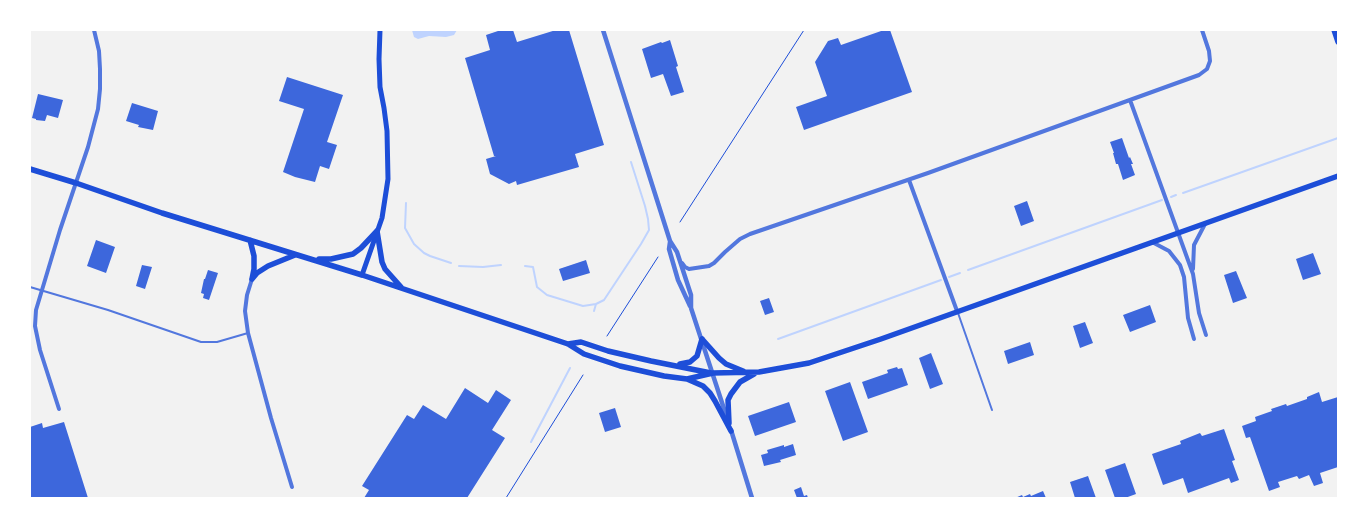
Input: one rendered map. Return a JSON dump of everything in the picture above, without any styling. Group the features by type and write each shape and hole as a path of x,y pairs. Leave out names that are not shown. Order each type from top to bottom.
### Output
{"main road":[{"path":"362,275 377,232 386,197 389,161 380,87 380,30"},
{"path":"1334,30 1338,42"},
{"path":"30,169 162,213 362,275 568,344 584,354 620,366 687,379 702,386 710,393 730,428"},
{"path":"568,344 581,342 608,351 713,373 759,372 809,363 1338,176"},
{"path":"1330,179 1338,179"},
{"path":"313,260 331,259 353,254 377,232"},
{"path":"377,232 385,270 402,289"},
{"path":"250,240 254,256 252,279"},
{"path":"252,279 268,266 296,254"},
{"path":"674,365 690,362 694,359 699,352 702,339"},
{"path":"702,339 726,364 747,373"},
{"path":"730,428 728,400 731,394 740,382 759,372"},
{"path":"687,379 713,373"}],"street":[{"path":"59,409 40,350 35,326 36,310 88,147 98,109 100,69 99,51 94,30"},
{"path":"603,30 670,241 683,265 689,269 709,266 740,239 750,234 910,180 1195,77 1209,66 1210,56 1202,30"},
{"path":"1130,100 1193,274 1199,313 1206,335"},
{"path":"910,180 957,311"},
{"path":"1193,274 1194,245 1205,224"},
{"path":"670,241 669,249 676,273 702,339 752,498"},
{"path":"1152,242 1169,251 1180,265 1184,277 1188,318 1194,339"},
{"path":"676,252 691,295 691,308"},
{"path":"252,279 245,311 248,333 270,418 292,487"}],"lane":[{"path":"30,287 108,310 201,342 217,342 248,333"},
{"path":"957,311 992,410"}],"path":[{"path":"680,222 804,30"},
{"path":"607,336 658,258"},
{"path":"506,498 583,375"}],"water":[{"path":"412,30 457,30 454,35 446,37 429,36 418,39 414,37"}],"building":[{"path":"501,30 513,30 517,42 556,30 569,30 604,145 575,154 579,167 517,185 516,181 509,184 490,174 486,159 496,156 494,156 465,58 490,50 486,35"},
{"path":"884,30 890,30 912,92 804,130 796,107 827,96 815,62 828,41 838,38 841,45"},
{"path":"670,40 684,92 671,96 663,74 651,78 642,49"},
{"path":"287,77 343,95 327,142 337,145 329,169 320,166 315,182 283,172 304,109 279,101"},
{"path":"38,94 63,100 58,118 47,115 45,121 32,118"},
{"path":"132,103 158,111 153,130 138,127 139,125 126,121"},
{"path":"1122,138 1133,164 1131,164 1135,175 1123,180 1110,142"},
{"path":"1027,201 1034,221 1021,226 1014,206"},
{"path":"96,240 115,247 106,273 87,266"},
{"path":"1313,253 1321,274 1303,280 1296,259"},
{"path":"586,260 590,273 563,281 559,269"},
{"path":"142,265 152,267 145,289 136,286"},
{"path":"208,270 218,273 209,300 203,298 204,294 201,293"},
{"path":"1236,271 1247,298 1233,303 1224,275"},
{"path":"769,298 774,312 765,315 760,301"},
{"path":"1150,305 1156,322 1130,332 1123,315"},
{"path":"1085,322 1093,343 1080,348 1073,326"},
{"path":"1030,342 1034,355 1008,364 1004,351"},
{"path":"931,353 943,384 930,389 919,358"},
{"path":"897,367 898,369 902,368 908,385 868,399 862,382 888,373 887,370"},
{"path":"850,382 868,432 843,441 825,391"},
{"path":"465,388 488,403 496,390 511,400 492,430 505,438 467,498 364,498 369,490 362,486 407,415 414,419 423,405 446,419"},
{"path":"1319,392 1322,402 1338,397 1338,467 1320,473 1323,483 1314,486 1309,475 1299,479 1297,476 1278,482 1280,487 1269,491 1250,437 1246,438 1242,426 1256,421 1255,417 1272,411 1271,409 1307,399 1307,397"},
{"path":"789,402 796,422 755,436 748,416"},
{"path":"615,408 621,427 605,432 599,413"},
{"path":"64,422 88,498 30,498 30,427 42,423 43,428"},
{"path":"1224,429 1235,460 1232,461 1239,480 1231,483 1229,478 1188,493 1183,478 1163,485 1152,454 1181,444 1180,441 1200,433 1202,436"},
{"path":"793,444 796,455 780,460 781,462 764,466 761,455 768,453 767,450"},
{"path":"1125,463 1136,494 1125,498 1115,498 1105,470"},
{"path":"1088,476 1096,498 1075,498 1070,482"},
{"path":"801,487 804,496 807,495 808,498 797,498 794,490"},
{"path":"1043,491 1046,498 1015,498 1030,494 1031,496"}],"waterway":[{"path":"1183,193 1338,138"},
{"path":"594,311 596,304 604,300 649,230 645,206 631,162"},
{"path":"1171,197 1176,195"},
{"path":"968,270 1162,200"},
{"path":"406,203 405,228 414,244 424,253 451,263"},
{"path":"459,266 483,267 501,265"},
{"path":"525,266 533,267 537,287 547,295 583,306 596,304"},
{"path":"949,277 960,273"},
{"path":"778,339 941,280"},
{"path":"531,442 570,368"}]}
